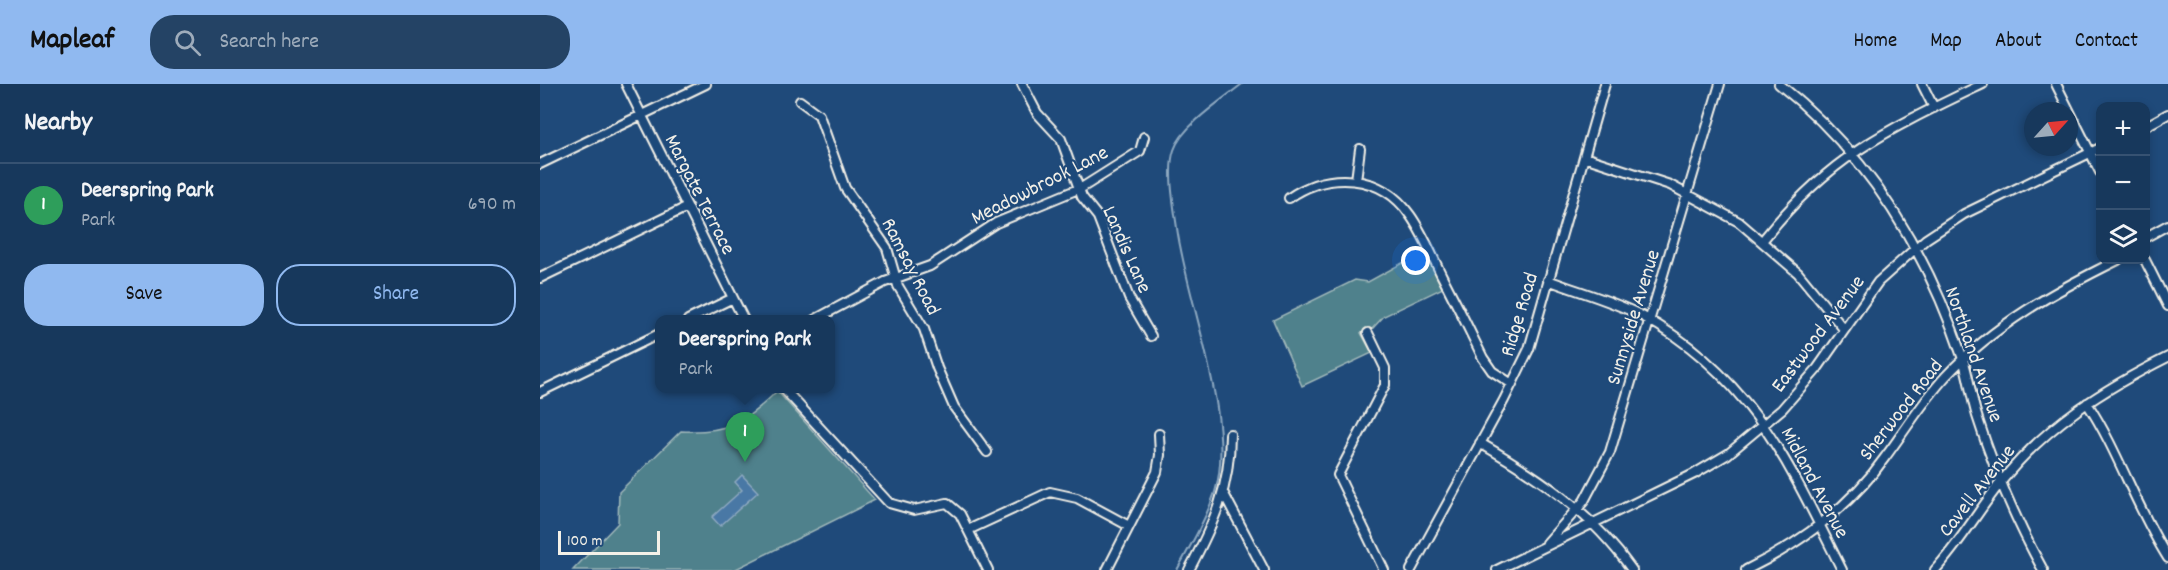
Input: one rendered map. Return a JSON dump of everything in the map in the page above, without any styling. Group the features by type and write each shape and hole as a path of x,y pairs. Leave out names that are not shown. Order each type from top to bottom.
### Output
{"street":[{"name":"Margate Terrace","path":"626,84 742,315"},
{"path":"540,164 706,84"},
{"name":"Landis Lane","path":"1022,84 1037,113 1061,140 1070,158 1078,189 1104,228 1126,292 1151,336"},
{"name":"Ridge Road","path":"1411,570 1529,349 1605,84"},
{"name":"Sunnyside Avenue","path":"1546,544 1594,485 1610,452 1720,84"},
{"name":"Northland Avenue","path":"1779,84 1816,116 1851,153 1892,206 1916,248 1946,314 1963,359 1977,414 2001,482 2043,570"},
{"path":"1923,84 1934,108"},
{"path":"1763,240 1808,188 1851,153 1983,84"},
{"path":"2056,84 2096,164"},
{"name":"Ramsay Road","path":"800,101 819,115 845,188 883,240 896,278 924,329 937,368 954,407 987,452"},
{"path":"2150,123 2168,114"},
{"name":"Meadowbrook Lane","path":"824,315 896,278 930,267 996,223 1078,189 1140,151 1144,137"},
{"path":"1356,180 1360,149"},
{"name":"Eastwood Avenue","path":"1497,570 1546,544 1694,474 1728,454 1765,425 1804,385 1878,282 1916,248 1964,214 2096,150"},
{"path":"1584,157 1654,179 1688,193 1738,222 1763,240 1798,273 1844,328"},
{"path":"1289,198 1320,181 1356,180 1382,190 1410,214 1483,358 1492,370 1512,384"},
{"path":"540,278 687,207"},
{"path":"2150,234 2168,225"},
{"name":"Sherwood Road","path":"1746,570 1782,551 1820,525 1868,478 1923,403 1963,359 2027,308 2110,264"},
{"path":"2147,264 2168,306"},
{"name":"Midland Avenue","path":"1548,280 1604,299 1650,320 1687,346 1721,375 1765,425 1842,570"},
{"path":"698,315 733,298"},
{"path":"1368,333 1385,368 1385,385 1338,475 1384,570"},
{"path":"540,392 655,336"},
{"name":"Cavell Avenue","path":"1935,570 1970,527 2001,482 2051,429 2122,380 2168,357"},
{"path":"788,393 889,503 914,510 947,503 960,514 988,570"},
{"path":"2087,403 2112,443 2148,524 2168,558"},
{"path":"1107,570 1157,472 1160,455 1159,434"},
{"path":"1189,570 1216,517 1224,494 1230,434"},
{"path":"1480,443 1521,467 1577,508 1593,523 1632,570"},
{"path":"968,530 1050,492 1077,498 1129,526"},
{"path":"1224,494 1264,570"}],"green space":[{"path":"1426,250 1445,287 1384,316 1372,329 1361,333 1372,353 1302,386 1273,320 1355,280 1368,282"},
{"path":"775,393 779,393 875,500 734,570 573,570 618,523 619,492 681,431 724,428 755,411"}],"water":[{"path":"742,475 758,492 720,526 712,517 742,490 735,482"}],"waterway":[{"path":"1177,570 1203,522 1215,492 1220,464 1220,432 1208,362 1182,258 1172,189 1172,158 1178,141 1185,132 1242,84"}],"place":[{"name":"Deerspring Park","path":"745,462"}]}
